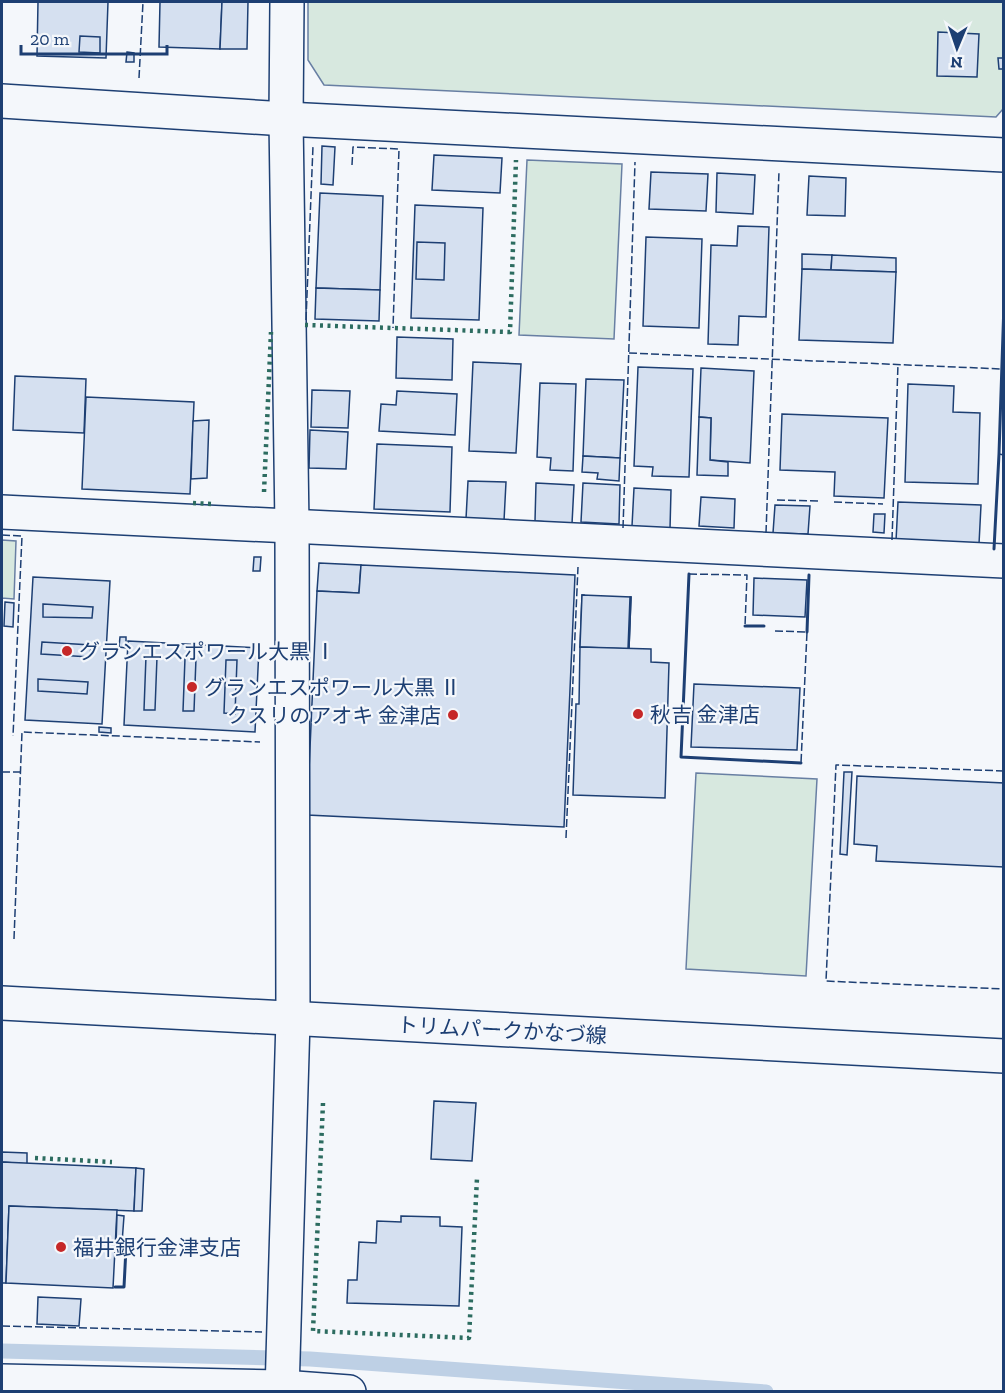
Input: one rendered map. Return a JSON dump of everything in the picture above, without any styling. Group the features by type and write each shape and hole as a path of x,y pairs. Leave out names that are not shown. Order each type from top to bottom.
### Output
{"street":[{"path":"282,1389 293,1020 292,526 286,119 287,2"},
{"path":"2,101 286,119 1004,155"},
{"path":"2,512 1004,561"},
{"name":"トリムパークかなづ線","path":"2,1003 1004,1056"},
{"path":"2,1381 349,1392"}],"shaded area":[{"path":"308,2 1003,2 1003,109 996,117 324,85 308,60"},
{"path":"527,160 622,164 614,339 519,335"},
{"path":"2,540 16,541 14,599 2,598"},
{"path":"696,773 817,779 806,976 686,969"}],"building":[{"path":"38,2 108,2 106,58 37,56"},
{"path":"160,2 222,2 220,49 159,47"},
{"path":"222,2 248,2 247,49 220,49"},
{"path":"938,32 979,34 977,77 937,76"},
{"path":"80,36 100,37 100,53 79,52"},
{"path":"127,52 134,53 134,62 126,62"},
{"path":"998,58 1004,58 1004,69 999,69"},
{"path":"322,146 335,147 333,185 321,184"},
{"path":"434,155 502,158 500,193 432,190"},
{"path":"651,172 708,174 706,211 649,209"},
{"path":"717,173 755,175 753,214 716,212"},
{"path":"809,176 846,178 845,216 807,215"},
{"path":"320,193 383,196 380,290 316,288"},
{"path":"415,205 483,208 479,320 411,318"},
{"path":"738,226 769,227 766,317 739,316 738,345 708,344 711,245 737,246"},
{"path":"646,237 702,239 699,328 643,326"},
{"path":"417,242 445,243 444,280 416,279"},
{"path":"802,254 832,255 831,270 802,269"},
{"path":"832,255 896,258 896,272 831,270"},
{"path":"802,269 896,272 893,343 799,340"},
{"path":"316,288 380,290 379,321 315,319"},
{"path":"397,337 453,339 452,380 396,378"},
{"path":"473,362 521,364 516,453 469,451"},
{"path":"638,367 693,369 689,477 652,476 653,467 634,466"},
{"path":"701,368 754,371 750,463 710,460 711,418 699,417"},
{"path":"15,376 86,379 84,433 13,430"},
{"path":"586,379 624,380 620,458 583,456"},
{"path":"540,383 576,384 573,471 550,470 551,458 537,457"},
{"path":"908,384 954,386 953,412 980,413 978,484 905,482"},
{"path":"312,390 350,391 348,428 311,427"},
{"path":"397,391 457,394 455,435 379,431 381,404 396,405"},
{"path":"86,397 194,402 190,494 82,489"},
{"path":"782,414 888,418 884,498 834,496 835,472 780,470"},
{"path":"699,417 711,418 710,460 728,462 728,476 697,475"},
{"path":"209,420 207,478 191,479 193,421"},
{"path":"310,430 348,432 346,469 309,468"},
{"path":"377,444 452,447 450,512 374,509"},
{"path":"583,456 620,458 619,481 597,479 598,473 582,472"},
{"path":"468,481 506,482 504,521 466,519"},
{"path":"536,483 574,485 572,524 535,521"},
{"path":"583,483 620,485 619,524 581,522"},
{"path":"634,488 671,490 670,529 632,526"},
{"path":"701,497 735,499 734,528 699,526"},
{"path":"898,502 981,505 979,544 896,541"},
{"path":"775,505 810,506 808,534 773,533"},
{"path":"874,514 885,514 884,533 873,532"},
{"path":"254,557 261,557 260,571 253,571"},
{"path":"319,563 361,565 359,593 317,591"},
{"path":"361,565 575,575 564,827 307,815 317,591 359,593"},
{"name":"グランエスポワール大黒 Ⅰ","path":"33,577 110,581 102,724 25,720"},
{"path":"754,578 807,580 805,617 753,615"},
{"path":"582,595 584,595 582,647 580,647"},
{"path":"582,595 631,597 629,649 580,647"},
{"path":"630,597 631,597 628,649"},
{"path":"5,602 14,603 13,627 4,626"},
{"path":"43,604 93,607 92,618 43,617"},
{"path":"120,637 126,637 126,648 119,647"},
{"name":"グランエスポワール大黒 Ⅱ","path":"128,641 259,648 255,732 124,725"},
{"path":"42,642 91,645 90,657 41,654"},
{"path":"580,647 651,649 651,662 669,663 665,798 573,795"},
{"path":"146,656 157,657 155,710 144,710"},
{"path":"185,658 196,658 194,711 183,711"},
{"path":"226,660 237,660 235,714 224,713"},
{"path":"38,679 88,682 87,694 38,691"},
{"path":"694,684 800,688 797,750 691,747"},
{"path":"99,727 111,728 111,733 99,732"},
{"path":"844,772 852,772 847,855 840,854"},
{"path":"857,776 1004,783 1004,867 876,861 877,846 854,844"},
{"path":"434,1101 476,1103 472,1161 431,1159"},
{"path":"2,1152 27,1153 27,1164 2,1162"},
{"path":"2,1162 136,1168 134,1211 9,1206 6,1283 2,1283"},
{"path":"136,1168 144,1169 142,1211 134,1211"},
{"name":"福井銀行金津支店","path":"9,1206 117,1210 113,1288 6,1283"},
{"path":"117,1215 124,1216 122,1243 116,1243"},
{"path":"401,1216 440,1217 440,1226 462,1227 459,1306 347,1303 348,1280 357,1280 359,1242 376,1243 377,1221 401,1222"},
{"path":"38,1297 81,1299 79,1326 37,1324"}],"waterway":[{"path":"2,1351 310,1359 766,1392"}],"hedge":[{"path":"305,325 510,332 516,160"},
{"path":"264,492 271,332"},
{"path":"193,503 213,504"},
{"path":"323,1103 313,1331 469,1338 477,1178"},
{"path":"35,1158 112,1162"}],"fence":[{"path":"139,78 143,2"},
{"path":"306,320 313,146"},
{"path":"352,165 353,147 399,149 393,328"},
{"path":"623,528 635,162"},
{"path":"766,533 779,171"},
{"path":"629,353 1002,369"},
{"path":"892,540 898,364"},
{"path":"999,454 1004,455"},
{"path":"777,500 819,501"},
{"path":"834,502 883,504"},
{"path":"2,535 22,536 13,736"},
{"path":"566,838 578,567"},
{"path":"689,574 747,575 745,626"},
{"path":"775,631 807,632 801,763"},
{"path":"14,939 22,732 260,742"},
{"path":"1004,771 836,765 826,981 1004,989"},
{"path":"2,772 21,772"},
{"path":"2,1326 262,1332"}],"wall":[{"path":"994,549 1004,303"},
{"path":"689,574 681,757 801,763"},
{"path":"807,632 809,575"},
{"path":"745,626 764,626"},
{"path":"115,1248 126,1248 124,1287 115,1287"}],"place":[{"name":"グランエスポワール大黒 Ⅰ","path":"67,651"},
{"name":"グランエスポワール大黒 Ⅱ","path":"192,687"},
{"name":"秋吉 金津店","path":"638,714"},
{"name":"クスリのアオキ 金津店","path":"453,715"},
{"name":"福井銀行金津支店","path":"61,1247"}]}
